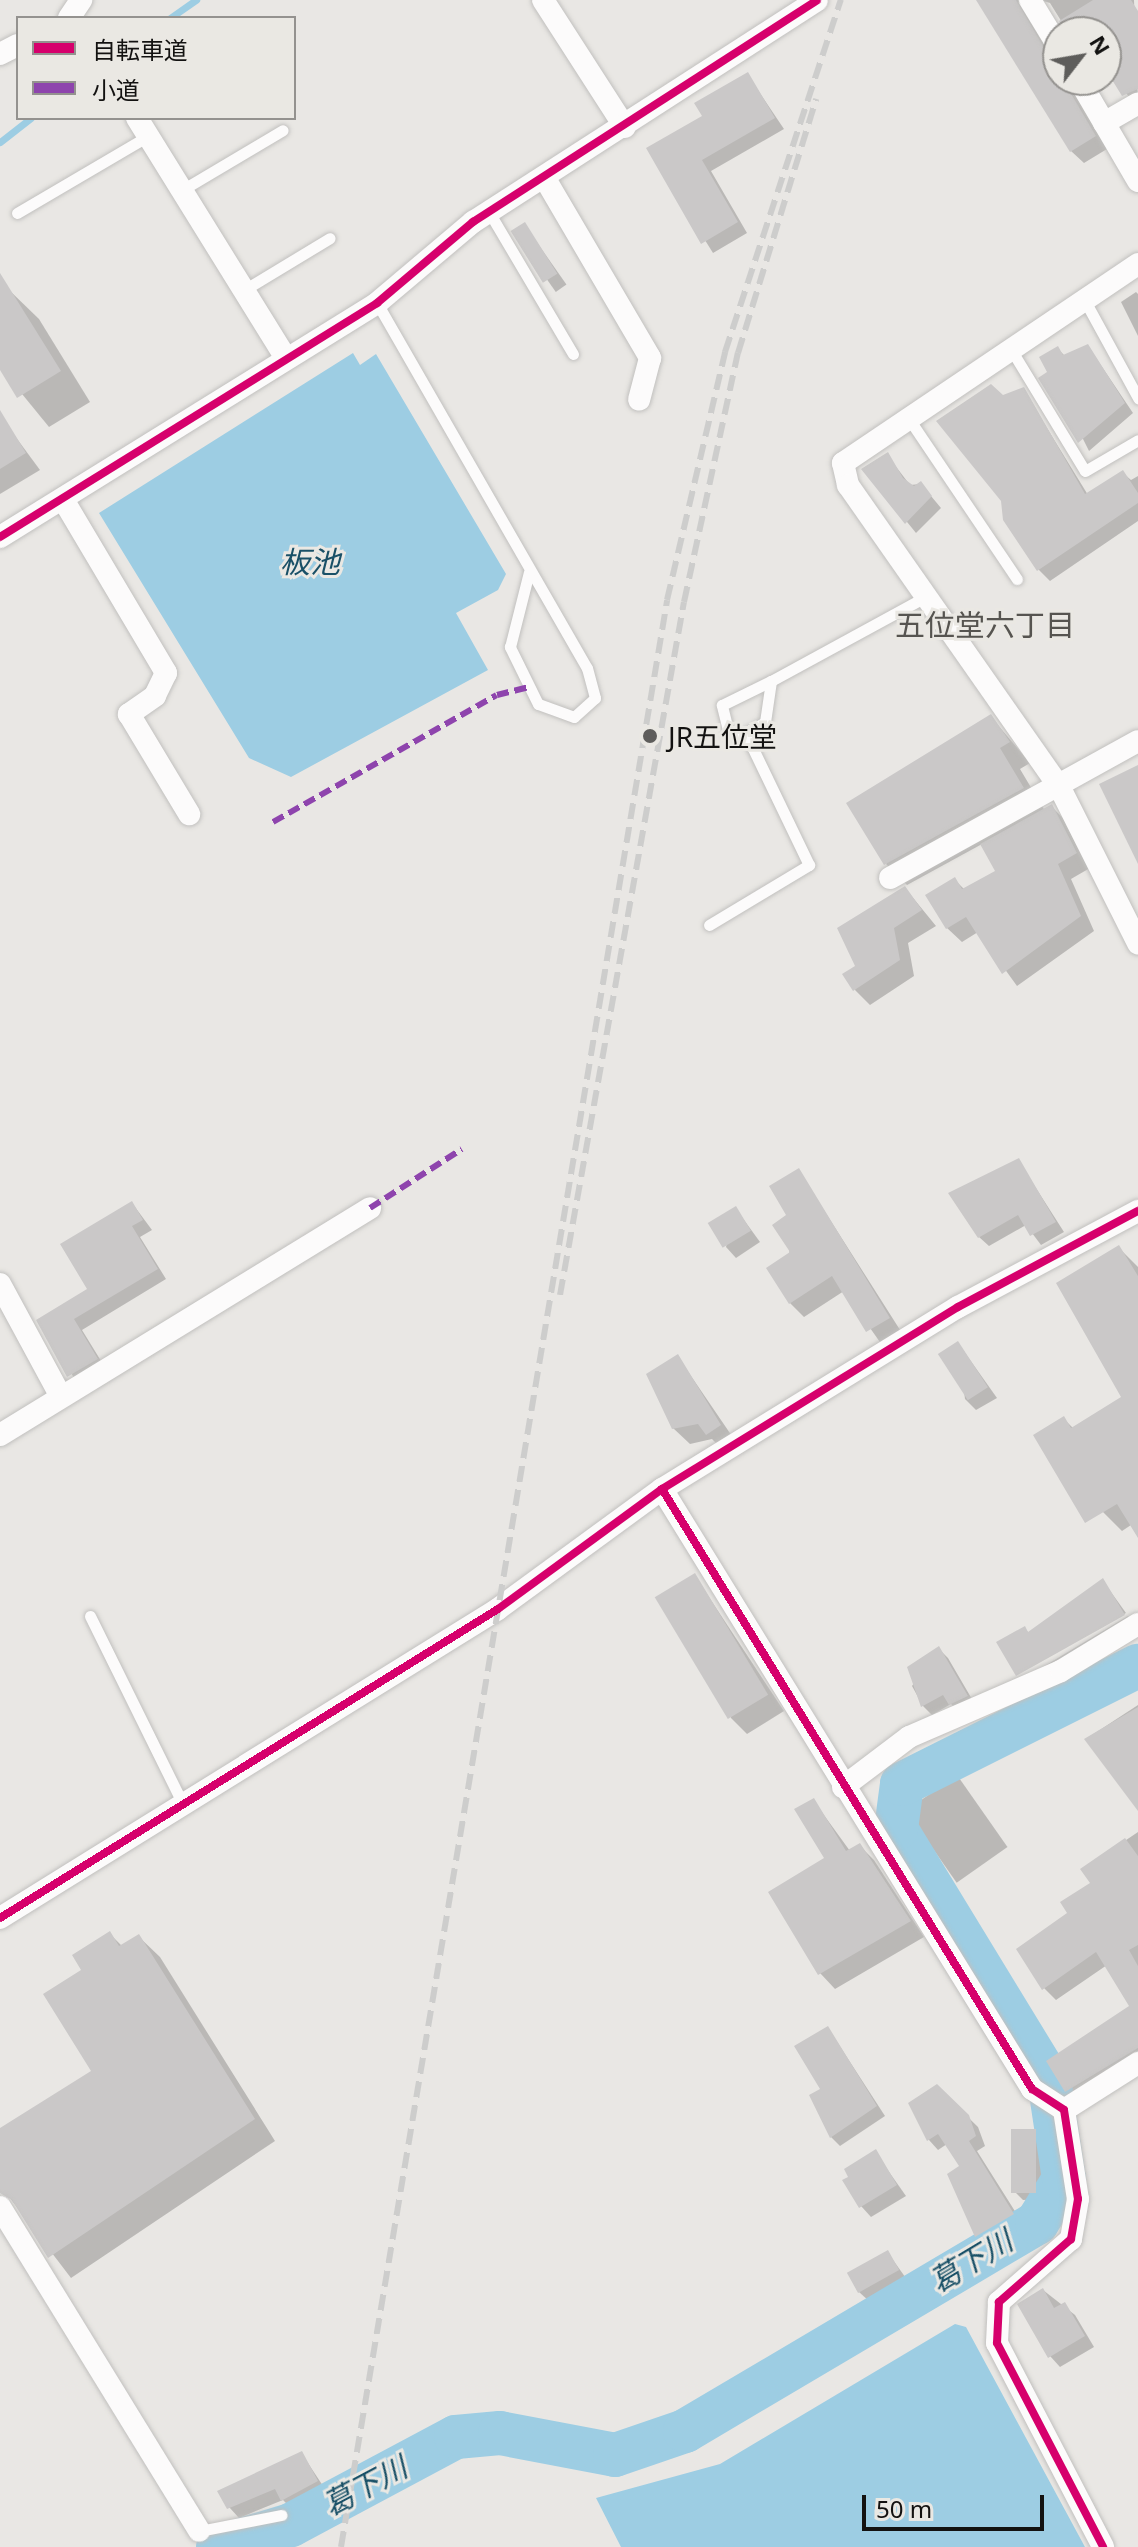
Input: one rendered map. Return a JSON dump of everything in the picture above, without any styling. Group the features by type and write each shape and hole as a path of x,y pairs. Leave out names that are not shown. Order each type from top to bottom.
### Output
{"street":[{"path":"543,0 625,127"},
{"path":"0,537 64,501 285,357 377,303 489,212 625,127 817,0"},
{"path":"1030,0 1042,20"},
{"path":"1088,96 1138,181"},
{"path":"1104,123 1138,103"},
{"path":"143,127 285,357"},
{"path":"544,177 650,358 639,400"},
{"path":"1138,264 843,463 848,485 930,595 1060,788 1138,943"},
{"path":"64,501 166,673 155,696 129,714 189,814"},
{"path":"890,878 1060,788 1138,741"},
{"path":"0,1435 60,1395 370,1208"},
{"path":"0,1918 182,1802 498,1609 662,1489 958,1307 1138,1211"},
{"path":"0,1284 60,1395"},
{"path":"662,1489 1032,2089 1064,2110 1078,2199 1071,2239 999,2302 997,2343 1103,2547"},
{"path":"843,1787 909,1737 1061,1671 1138,1624"},
{"path":"1064,2110 1138,2063"},
{"path":"0,2207 199,2531"}],"lane":[{"path":"17,213 143,127"},
{"path":"182,190 283,130"},
{"path":"489,212 573,354"},
{"path":"244,290 330,238"},
{"path":"1085,301 1138,398"},
{"path":"377,303 594,684 595,698 574,717 538,704 510,647 529,572"},
{"path":"1012,351 1085,471 1138,440"},
{"path":"909,419 1017,579"},
{"path":"771,681 765,722 746,734 729,734 722,705 930,595"},
{"path":"709,925 809,865 746,734"},
{"path":"90,1616 182,1802"},
{"path":"199,2531 281,2515"}],"water":[{"name":"板池","path":"353,353 360,365 376,354 506,574 498,590 456,613 488,670 291,777 249,758 99,513"},
{"path":"955,2324 966,2327 1085,2547 621,2547 596,2498 720,2464"}],"building":[{"path":"976,0 1016,0 1042,44 1042,96 1072,96 1096,136 1070,152"},
{"path":"1093,0 1131,0 1138,11 1138,89 1122,96 1122,16 1067,16"},
{"path":"748,72 775,118 702,160 738,222 701,244 646,148 702,116 694,103"},
{"path":"525,222 557,274 543,283 511,231"},
{"path":"0,273 61,371 17,398 0,370"},
{"path":"1088,344 1125,403 1078,443 1038,378 1047,372 1039,357 1058,346 1063,355"},
{"path":"991,384 1003,395 1024,387 1085,494 1123,470 1138,493 1138,503 1037,571 1003,520 1001,501 936,421"},
{"path":"0,410 26,453 0,469"},
{"path":"888,452 903,478 914,486 921,481 932,496 905,524 861,469"},
{"path":"991,714 1010,742 1000,748 1024,788 884,865 846,803"},
{"path":"1138,765 1138,864 1099,784"},
{"path":"1052,804 1077,853 1058,864 1081,916 1002,974 966,917 946,929 925,895 955,877 962,889 995,871 980,844"},
{"path":"905,886 922,910 894,928 900,960 853,991 842,974 855,966 837,928"},
{"path":"1019,1158 1056,1222 1030,1236 1018,1215 978,1238 948,1193"},
{"path":"799,1168 890,1318 866,1332 832,1276 789,1304 766,1268 790,1252 772,1225 786,1215 769,1186"},
{"path":"132,1201 143,1220 132,1226 158,1269 74,1319 98,1359 67,1377 36,1320 87,1289 60,1244"},
{"path":"736,1206 751,1231 723,1248 708,1223"},
{"path":"1119,1245 1138,1276 1138,1538 1117,1504 1085,1523 1033,1435 1064,1416 1071,1428 1121,1397 1056,1283"},
{"path":"958,1341 988,1387 968,1400 938,1354"},
{"path":"678,1354 721,1425 706,1435 698,1424 672,1429 646,1374"},
{"path":"695,1573 768,1695 728,1719 655,1597"},
{"path":"1103,1578 1125,1615 1016,1676 996,1642 1025,1626 1028,1632"},
{"path":"939,1646 968,1696 949,1705 943,1695 921,1707 907,1667"},
{"path":"1138,1707 1138,1811 1084,1739"},
{"path":"814,1798 846,1851 860,1843 911,1921 818,1975 768,1892 824,1858 794,1809"},
{"path":"1125,1838 1138,1856 1138,1945 1129,1950 1138,1966 1138,2048 1065,2092 1046,2061 1129,2006 1096,1952 1042,1990 1016,1949 1067,1913 1060,1902 1090,1883 1080,1869"},
{"path":"110,1931 119,1946 139,1934 255,2119 48,2258 12,2200 0,2193 0,2128 91,2071 43,1994 81,1970 72,1955"},
{"path":"828,2026 877,2106 830,2138 809,2095 820,2089 794,2046"},
{"path":"937,2084 969,2115 976,2136 969,2141 1014,2214 975,2237 947,2174 959,2166 938,2134 927,2141 908,2103"},
{"path":"1011,2129 1036,2129 1036,2193 1011,2193"},
{"path":"876,2149 897,2185 859,2208 842,2180 848,2177 844,2169"},
{"path":"888,2250 899,2270 858,2293 847,2273"},
{"path":"1043,2288 1054,2308 1065,2302 1085,2336 1048,2358 1017,2304"},
{"path":"302,2451 318,2481 281,2501 275,2489 227,2509 217,2491"}],"waterway":[{"path":"173,16 196,0"},
{"path":"0,142 28,120"},
{"name":"葛下川","path":"218,2547 291,2525 456,2437 500,2433 615,2455 685,2431 1037,2223 1064,2179 1049,2080 896,1829 902,1784 1138,1666"}],"railway":[{"path":"341,2547 667,600 725,352 841,0"},
{"path":"560,1295 684,602 738,353 816,99"}],"marked path":[{"path":"273,822 497,695 529,687"},
{"path":"370,1208 462,1149"}],"cycle path":[{"path":"0,537 377,303 473,222 817,0"},
{"path":"0,1918 498,1609 662,1489 958,1307 1138,1211"},
{"path":"662,1489 1032,2089 1064,2110 1078,2199 1071,2239 999,2302 997,2343 1103,2547"}],"place":[{"name":"JR五位堂","path":"650,736"}],"district":[{"name":"五位堂六丁目","path":"985,625"}]}
